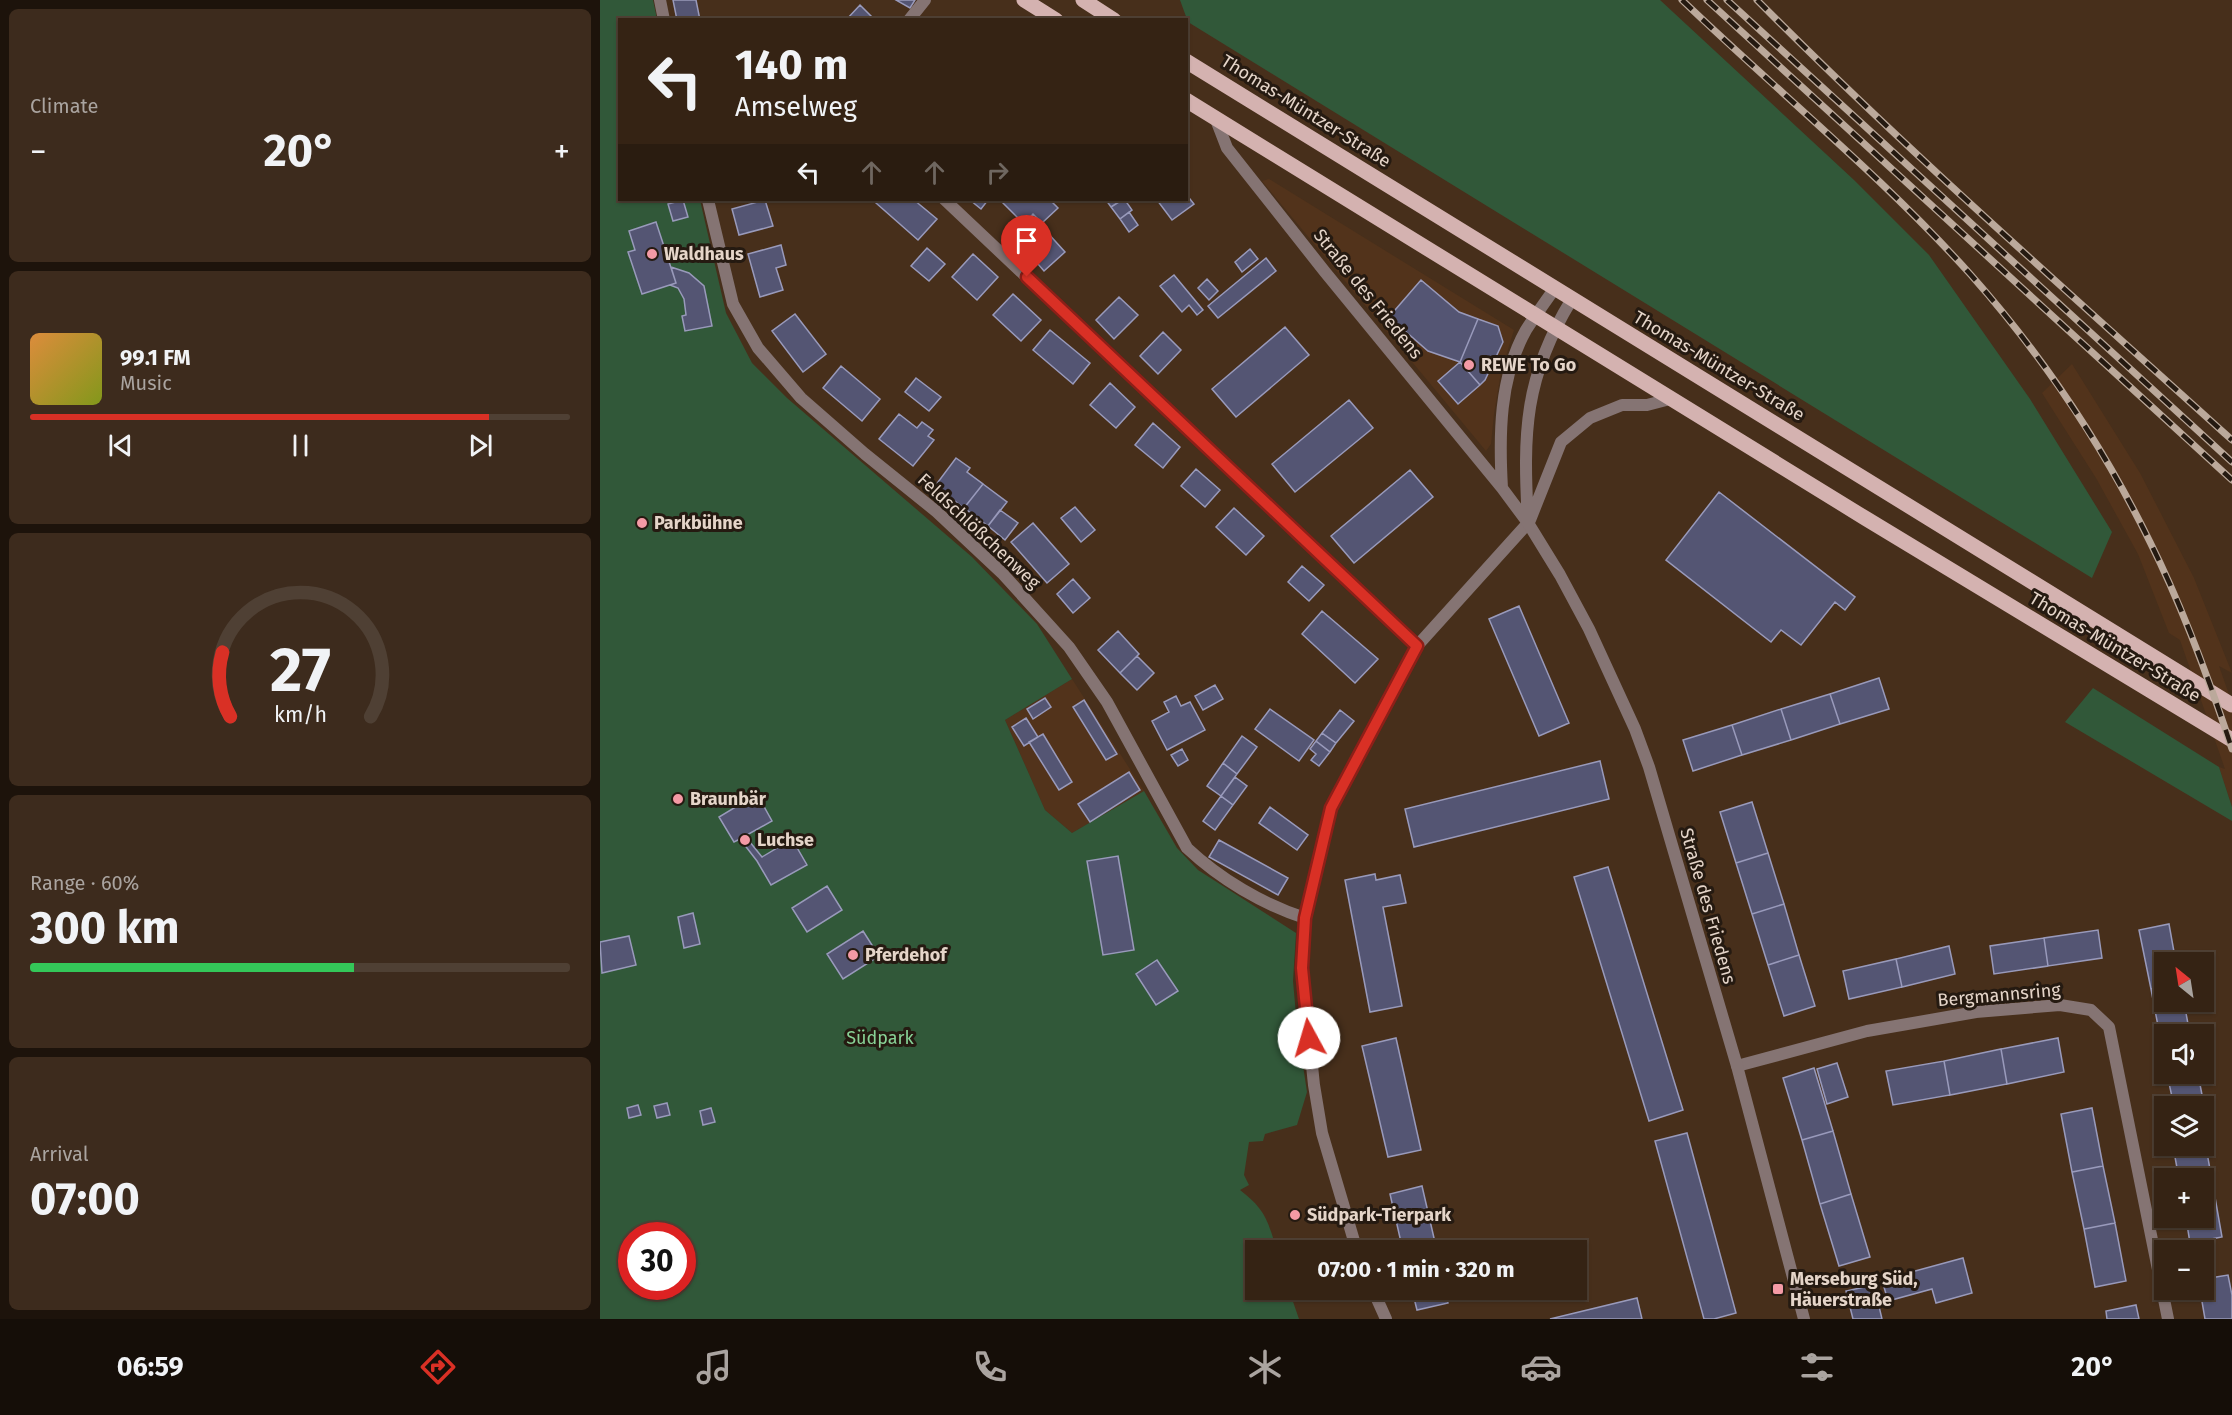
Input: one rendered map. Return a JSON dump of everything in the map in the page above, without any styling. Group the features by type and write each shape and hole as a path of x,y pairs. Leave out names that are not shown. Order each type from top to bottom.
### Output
{"main road":[{"path":"1024,0 1053,18"},
{"path":"1083,0 1110,17"},
{"name":"Thomas-Müntzer-Straße","path":"1188,62 2232,705"},
{"path":"1188,101 1215,117"},
{"name":"Thomas-Müntzer-Straße","path":"1215,117 1670,399 2232,740"}],"street":[{"path":"660,0 664,18"},
{"path":"911,18 926,0"},
{"path":"1098,0 1110,17"},
{"name":"Straße des Friedens","path":"1215,117 1227,148 1364,320 1503,488 1528,523 1589,629 1635,729 1649,767 1737,1066 1804,1319"},
{"name":"Feldschlößchenweg","path":"708,201 733,304 758,348 801,398 865,454 937,512 1002,573 1069,647 1107,702 1187,848 1204,864 1232,882 1286,912 1305,918"},
{"path":"946,201 1417,646"},
{"path":"1503,488 1500,433 1504,399 1511,369 1519,346 1555,288"},
{"name":"Straße des Friedens","path":"1528,523 1525,459 1530,401 1540,363 1555,327 1572,299"},
{"path":"1352,1240 1322,1133 1314,1085 1302,968 1305,918 1331,808 1417,646 1528,523 1561,442 1590,418 1622,405 1647,405 1670,399"},
{"name":"Bergmannsring","path":"1737,1066 1867,1031 1976,1012 2060,1005 2091,1010 2109,1026 2168,1319"},
{"path":"1377,1300 1386,1319"}],"shaded area":[{"path":"1269,179 1514,330 1501,372 1491,444 1486,451 1262,181"},
{"path":"2072,364 2140,473 2194,578 2232,673 2219,666 2232,703 2232,807 2219,767 2225,769 2180,640 2169,633 2138,554 2096,478 2042,393"},
{"path":"1072,679 1144,791 1072,833 1045,810 1005,720"}],"green space":[{"name":"Südpark","path":"600,0 653,0 657,18 618,18 618,201 700,201 726,313 752,363 787,398 972,557 1037,624 1072,679 1005,720 1045,810 1072,833 1144,791 1177,848 1198,870 1296,933 1293,981 1307,1092 1297,1125 1265,1134 1263,1141 1249,1142 1244,1175 1249,1185 1240,1190 1261,1210 1274,1240 1245,1240 1245,1300 1292,1300 1299,1319 600,1319"},
{"path":"1180,0 1660,0 1854,180 1929,255 2030,399 2112,532 2092,578 1188,22"},
{"path":"2093,688 2219,767 2232,807 2232,821 2065,722"}],"building":[{"path":"673,0 696,0 700,18 677,18"},
{"path":"896,0 915,0 910,8"},
{"path":"860,5 873,18 848,18"},
{"path":"1188,196 1194,204 1172,220 1158,201 1188,201"},
{"path":"683,201 688,217 673,221 668,204"},
{"path":"765,201 773,226 739,235 732,209"},
{"path":"878,201 915,201 937,219 918,240 876,203"},
{"path":"971,201 987,201 981,209"},
{"path":"1005,201 1051,201 1058,208 1042,223 1033,214 1024,224 1003,203"},
{"path":"1107,201 1120,201 1111,207"},
{"path":"1120,201 1126,201 1132,210 1120,219 1111,207"},
{"path":"1129,212 1138,225 1129,232 1120,219"},
{"path":"656,222 676,283 642,294 628,252 635,250 629,231"},
{"path":"1046,231 1065,252 1044,271 1026,250"},
{"path":"781,245 786,265 776,268 783,290 760,297 748,254"},
{"path":"927,248 945,264 929,281 911,266"},
{"path":"1250,249 1258,259 1242,272 1235,262"},
{"path":"973,254 998,277 977,300 952,277"},
{"path":"1266,258 1276,271 1218,318 1208,306"},
{"path":"671,267 689,273 704,286 712,326 685,331 682,316 686,315 684,299 678,288 670,285 676,283"},
{"path":"1174,275 1203,310 1197,315 1189,305 1182,312 1160,286"},
{"path":"1207,279 1218,291 1209,300 1198,288"},
{"path":"1421,280 1459,312 1478,319 1460,362 1428,351 1389,317"},
{"path":"1013,294 1041,320 1021,341 993,315"},
{"path":"1119,297 1138,315 1114,339 1096,320"},
{"path":"795,314 826,354 803,372 772,331"},
{"path":"1478,319 1498,326 1503,342 1485,380 1480,385 1460,362"},
{"path":"1285,327 1309,355 1236,417 1212,389"},
{"path":"1050,330 1090,363 1073,384 1033,350"},
{"path":"1163,332 1181,350 1158,374 1140,356"},
{"path":"1460,362 1480,385 1458,404 1438,381"},
{"path":"841,366 880,399 862,421 823,388"},
{"path":"916,378 941,397 929,411 905,392"},
{"path":"1110,383 1135,407 1116,428 1090,405"},
{"path":"1349,400 1373,428 1295,492 1272,464"},
{"path":"899,414 917,428 922,422 933,430 928,436 934,440 913,466 879,439"},
{"path":"1153,423 1180,447 1163,468 1135,445"},
{"path":"956,458 970,468 967,472 983,484 964,508 935,486"},
{"path":"1196,469 1220,490 1205,507 1181,486"},
{"path":"1410,470 1433,497 1354,563 1331,536"},
{"path":"983,484 1007,502 988,526 964,508"},
{"path":"1719,492 1855,597 1845,610 1835,602 1801,645 1781,630 1771,642 1666,560"},
{"path":"1075,507 1095,530 1081,542 1061,518"},
{"path":"1234,508 1264,536 1246,555 1216,527"},
{"path":"1000,510 1018,523 1005,540 988,526"},
{"path":"1033,523 1069,564 1047,583 1011,542"},
{"path":"1302,566 1324,585 1309,601 1288,582"},
{"path":"1073,579 1090,598 1073,613 1057,594"},
{"path":"1519,606 1569,723 1539,736 1489,619"},
{"path":"1322,611 1378,659 1355,683 1302,634"},
{"path":"1118,631 1139,654 1120,673 1098,650"},
{"path":"1137,656 1154,673 1137,690 1120,673"},
{"path":"1879,678 1889,709 1840,724 1830,694"},
{"path":"1215,685 1223,699 1203,710 1195,696"},
{"path":"1830,694 1840,724 1791,740 1781,709"},
{"path":"1176,696 1181,706 1190,702 1205,730 1167,750 1152,721 1169,712 1164,702"},
{"path":"1045,698 1051,707 1033,719 1027,709"},
{"path":"1084,700 1117,754 1106,760 1073,707"},
{"path":"1270,709 1314,740 1299,761 1255,729"},
{"path":"1781,709 1791,740 1742,755 1732,725"},
{"path":"1340,710 1354,721 1336,743 1322,733"},
{"path":"1026,718 1038,737 1024,746 1012,727"},
{"path":"1732,725 1742,755 1693,771 1683,740"},
{"path":"1322,733 1336,743 1330,752 1316,741"},
{"path":"1043,734 1072,782 1059,790 1029,742"},
{"path":"1242,736 1257,747 1237,774 1223,763"},
{"path":"1316,741 1330,752 1319,766 1311,760 1316,754 1310,749"},
{"path":"1182,749 1188,760 1178,766 1171,755"},
{"path":"1600,761 1609,799 1414,847 1405,809"},
{"path":"1223,763 1237,774 1221,796 1207,786"},
{"path":"1129,772 1140,790 1090,822 1078,804"},
{"path":"1235,777 1247,786 1233,805 1221,796"},
{"name":"Luchse","path":"757,794 772,821 745,836 762,857 792,839 807,865 771,885 757,861 740,839 734,842 719,817"},
{"path":"1221,796 1233,805 1215,830 1203,821"},
{"path":"1752,802 1768,853 1736,863 1720,812"},
{"path":"1270,807 1308,835 1297,850 1259,823"},
{"path":"1219,840 1288,878 1278,895 1209,857"},
{"path":"1768,853 1784,904 1752,914 1736,863"},
{"path":"1118,856 1134,950 1103,955 1087,861"},
{"path":"1608,867 1683,1110 1649,1121 1574,877"},
{"path":"1375,874 1376,880 1400,875 1406,903 1383,907 1402,1006 1370,1012 1345,880"},
{"path":"827,886 842,910 807,932 792,908"},
{"path":"1784,904 1799,955 1768,965 1752,914"},
{"path":"693,913 700,944 684,948 678,917"},
{"path":"2169,924 2174,952 2154,952 2154,988 2151,989 2139,930"},
{"path":"2098,930 2102,958 2048,966 2044,938"},
{"name":"Pferdehof","path":"863,931 879,956 843,979 827,954"},
{"path":"629,936 636,965 602,973 600,942"},
{"path":"2044,938 2048,966 1994,974 1990,946"},
{"path":"1949,946 1955,974 1902,987 1896,959"},
{"path":"1799,955 1815,1006 1784,1016 1768,965"},
{"path":"1896,959 1902,987 1849,999 1843,971"},
{"path":"1157,960 1178,991 1156,1005 1136,974"},
{"path":"2154,988 2154,1005 2151,989"},
{"path":"2155,1012 2186,1012 2188,1024 2158,1024"},
{"path":"1396,1038 1421,1150 1388,1157 1362,1046"},
{"path":"2058,1038 2064,1072 2007,1084 2001,1049"},
{"path":"2001,1049 2007,1084 1950,1095 1944,1061"},
{"path":"1944,1061 1950,1095 1893,1105 1886,1071"},
{"path":"1837,1063 1848,1097 1827,1104 1817,1069"},
{"path":"1814,1068 1833,1131 1802,1140 1783,1078"},
{"path":"2169,1084 2200,1084 2202,1096 2172,1096"},
{"path":"667,1103 670,1115 657,1118 654,1106"},
{"path":"638,1105 641,1115 629,1118 627,1108"},
{"path":"711,1108 715,1122 703,1125 700,1111"},
{"path":"2092,1108 2103,1166 2072,1172 2061,1114"},
{"path":"1833,1131 1851,1194 1820,1204 1802,1140"},
{"path":"1687,1133 1736,1313 1714,1319 1704,1319 1655,1141"},
{"path":"2175,1156 2208,1156 2210,1168 2177,1168"},
{"path":"2103,1166 2115,1223 2084,1229 2072,1172"},
{"path":"1422,1186 1434,1240 1400,1240 1390,1194"},
{"path":"2214,1192 2222,1237 2190,1240 2188,1228 2214,1228"},
{"path":"1851,1194 1870,1257 1839,1266 1820,1204"},
{"path":"2115,1223 2126,1281 2095,1287 2084,1229"},
{"path":"1963,1258 1972,1293 1936,1303 1932,1289 1888,1301 1882,1280"},
{"path":"2228,1275 2232,1295 2232,1319 2205,1319 2202,1300 2214,1300 2214,1277"},
{"path":"1874,1285 1882,1319 1853,1319 1846,1291"},
{"path":"1637,1298 1642,1319 1550,1319"},
{"path":"1414,1300 1447,1300 1448,1303 1417,1310"},
{"path":"2136,1305 2139,1319 2107,1319 2106,1311"}],"railway":[{"path":"1682,0 1902,203 1971,275 2046,369 2091,436 2150,542 2195,644 2232,749"},
{"path":"1707,0 2232,480"},
{"path":"1727,0 2232,462"},
{"path":"1757,0 1932,168 2232,440"}],"place":[{"name":"Waldhaus","path":"652,254"},
{"name":"REWE To Go","path":"1469,365"},
{"name":"Parkbühne","path":"642,523"},
{"name":"Braunbär","path":"678,799"},
{"name":"Luchse","path":"745,840"},
{"name":"Pferdehof","path":"853,955"},
{"name":"Südpark-Tierpark","path":"1295,1215"},
{"name":"Merseburg Süd, Häuerstraße","path":"1778,1289"}],"route":[{"path":"1027,277 1417,646 1331,808 1305,918 1302,968 1309,1038"}]}
